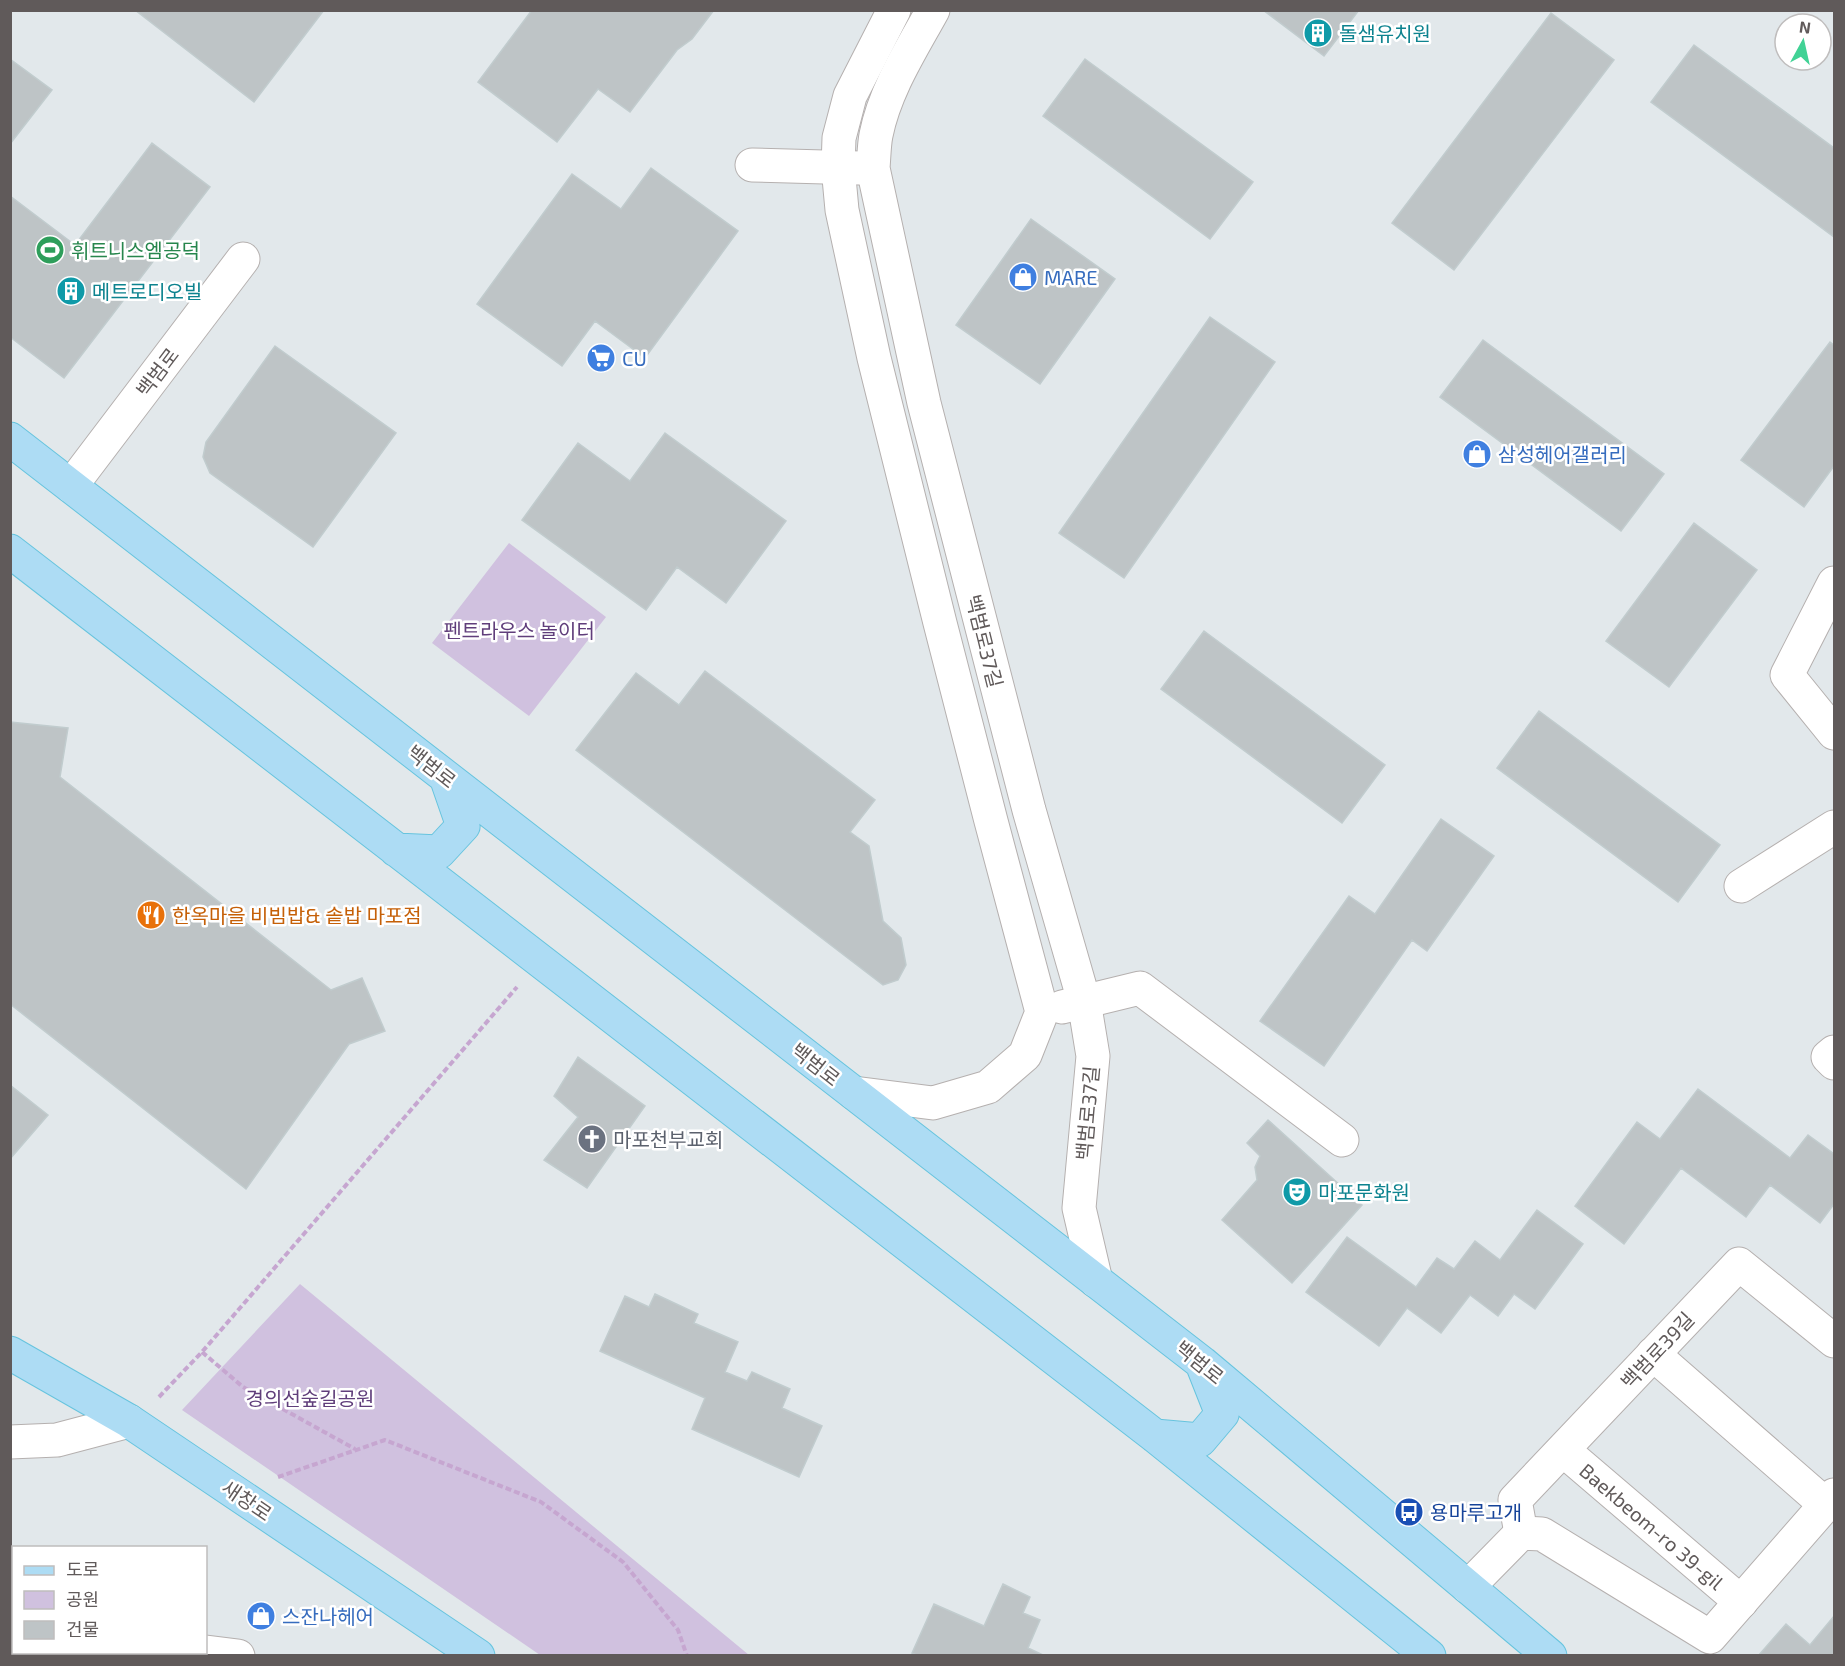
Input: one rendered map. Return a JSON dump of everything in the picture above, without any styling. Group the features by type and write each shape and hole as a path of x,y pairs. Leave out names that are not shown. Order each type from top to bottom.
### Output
{"main road":[{"name":"백범로","path":"10,438 1202,1363 1550,1656"},
{"path":"10,551 1155,1436 1429,1656"},
{"path":"396,850 440,852 464,826 446,777"},
{"name":"새창로","path":"10,1353 132,1423 235,1492 464,1654"},
{"path":"1155,1436 1200,1440 1222,1414 1202,1363"}],"street":[{"name":"백범로37길","path":"894,10 850,96 839,138 838,168 842,210 874,358 988,810 1042,1012"},
{"name":"백범로37길","path":"933,10 885,102 876,136 873,168 924,404 1029,810 1084,1001 1093,1056 1079,1208 1096,1281"},
{"path":"752,165 873,168"},
{"name":"백범로","path":"71,486 243,259"},
{"path":"1834,583 1787,675 1834,734"},
{"path":"1741,886 1834,827"},
{"path":"854,1093 933,1103 988,1087 1025,1054 1042,1012 1140,988 1342,1140"},
{"path":"1834,1052 1828,1057 1834,1063"},
{"name":"백범로39길","path":"1521,1533 1515,1500 1739,1264 1834,1341"},
{"path":"1468,1587 1521,1533 1542,1534 1710,1637 1830,1500 1653,1354"},
{"path":"10,1442 57,1440 132,1423"},
{"name":"Baekbeom-ro 39-gil","path":"1563,1450 1742,1602"},
{"path":"207,1652 238,1656"}],"path":[{"path":"132,1423 202,1352 540,960"},
{"path":"202,1352 243,1387 356,1449"},
{"path":"235,1492 385,1440 541,1502 623,1562 678,1630 687,1656"}],"green space":[{"name":"펜트라우스 놀이터","path":"509,543 606,617 529,716 432,643"},
{"name":"경의선숲길공원","path":"300,1284 749,1655 540,1655 182,1410"}],"building":[{"path":"135,10 324,10 254,102"},
{"path":"532,10 714,10 692,39 677,50 630,112 598,89 557,142 478,82"},
{"name":"돌샘유치원","path":"1263,10 1359,10 1324,56"},
{"path":"1551,13 1614,60 1454,270 1392,223"},
{"path":"1694,45 1834,148 1834,237 1651,102"},
{"path":"10,59 52,90 10,144"},
{"path":"1085,59 1253,182 1210,239 1043,116"},
{"name":"메트로디오빌","path":"152,143 210,187 64,378 10,337 10,196 75,245"},
{"path":"651,168 738,231 645,358 595,321 562,366 477,304 572,174 621,209"},
{"path":"1031,219 1115,279 1040,384 956,325"},
{"path":"1210,317 1275,362 1124,578 1059,533"},
{"path":"1483,340 1664,474 1621,531 1440,397"},
{"path":"1830,342 1834,345 1834,466 1804,507 1741,460"},
{"path":"275,346 396,433 313,547 210,473 203,457 206,442"},
{"path":"665,433 786,521 726,603 677,567 646,610 522,520 578,443 630,481"},
{"path":"1694,523 1757,570 1669,687 1606,641"},
{"path":"1204,631 1385,765 1342,823 1161,689"},
{"path":"705,671 875,800 850,832 869,846 883,921 901,938 906,965 898,980 883,985 576,750 636,673 679,705"},
{"path":"1539,711 1720,845 1678,902 1497,768"},
{"path":"10,722 68,728 60,777 331,990 362,978 385,1031 349,1044 246,1189 10,1004"},
{"path":"1441,819 1494,856 1427,951 1412,940 1324,1066 1260,1021 1349,896 1375,914"},
{"name":"마포천부교회","path":"578,1057 645,1106 587,1188 544,1160 578,1117 554,1096"},
{"path":"10,1085 48,1115 10,1159"},
{"path":"1698,1089 1790,1158 1808,1135 1834,1154 1834,1204 1820,1223 1770,1185 1746,1217 1681,1168 1624,1244 1575,1206 1637,1122 1660,1139"},
{"name":"마포문화원","path":"1268,1120 1362,1205 1292,1283 1222,1220 1257,1180 1255,1167 1260,1156 1247,1143"},
{"path":"1537,1210 1583,1244 1535,1309 1514,1294 1498,1316 1470,1295 1441,1333 1407,1308 1379,1346 1306,1292 1347,1237 1416,1287 1437,1258 1454,1269 1475,1241 1500,1260"},
{"path":"655,1294 698,1314 694,1323 738,1342 725,1372 747,1381 752,1372 790,1389 782,1408 822,1426 799,1477 692,1429 705,1398 600,1351 625,1296 649,1307"},
{"path":"1003,1584 1030,1597 1023,1613 1040,1620 1028,1648 1045,1656 919,1656 912,1653 934,1604 984,1626"},
{"path":"1834,1616 1834,1656 1758,1656 1786,1624 1810,1645"}],"place":[{"name":"돌샘유치원","path":"1318,33"},
{"name":"휘트니스엠공덕","path":"50,250"},
{"name":"MARE","path":"1023,277"},
{"name":"메트로디오빌","path":"71,291"},
{"name":"CU","path":"601,358"},
{"name":"삼성헤어갤러리","path":"1477,454"},
{"name":"한옥마을 비빔밥& 솥밥 마포점","path":"151,915"},
{"name":"마포천부교회","path":"592,1139"},
{"name":"마포문화원","path":"1297,1192"},
{"name":"용마루고개","path":"1409,1512"},
{"name":"스잔나헤어","path":"261,1616"}]}
